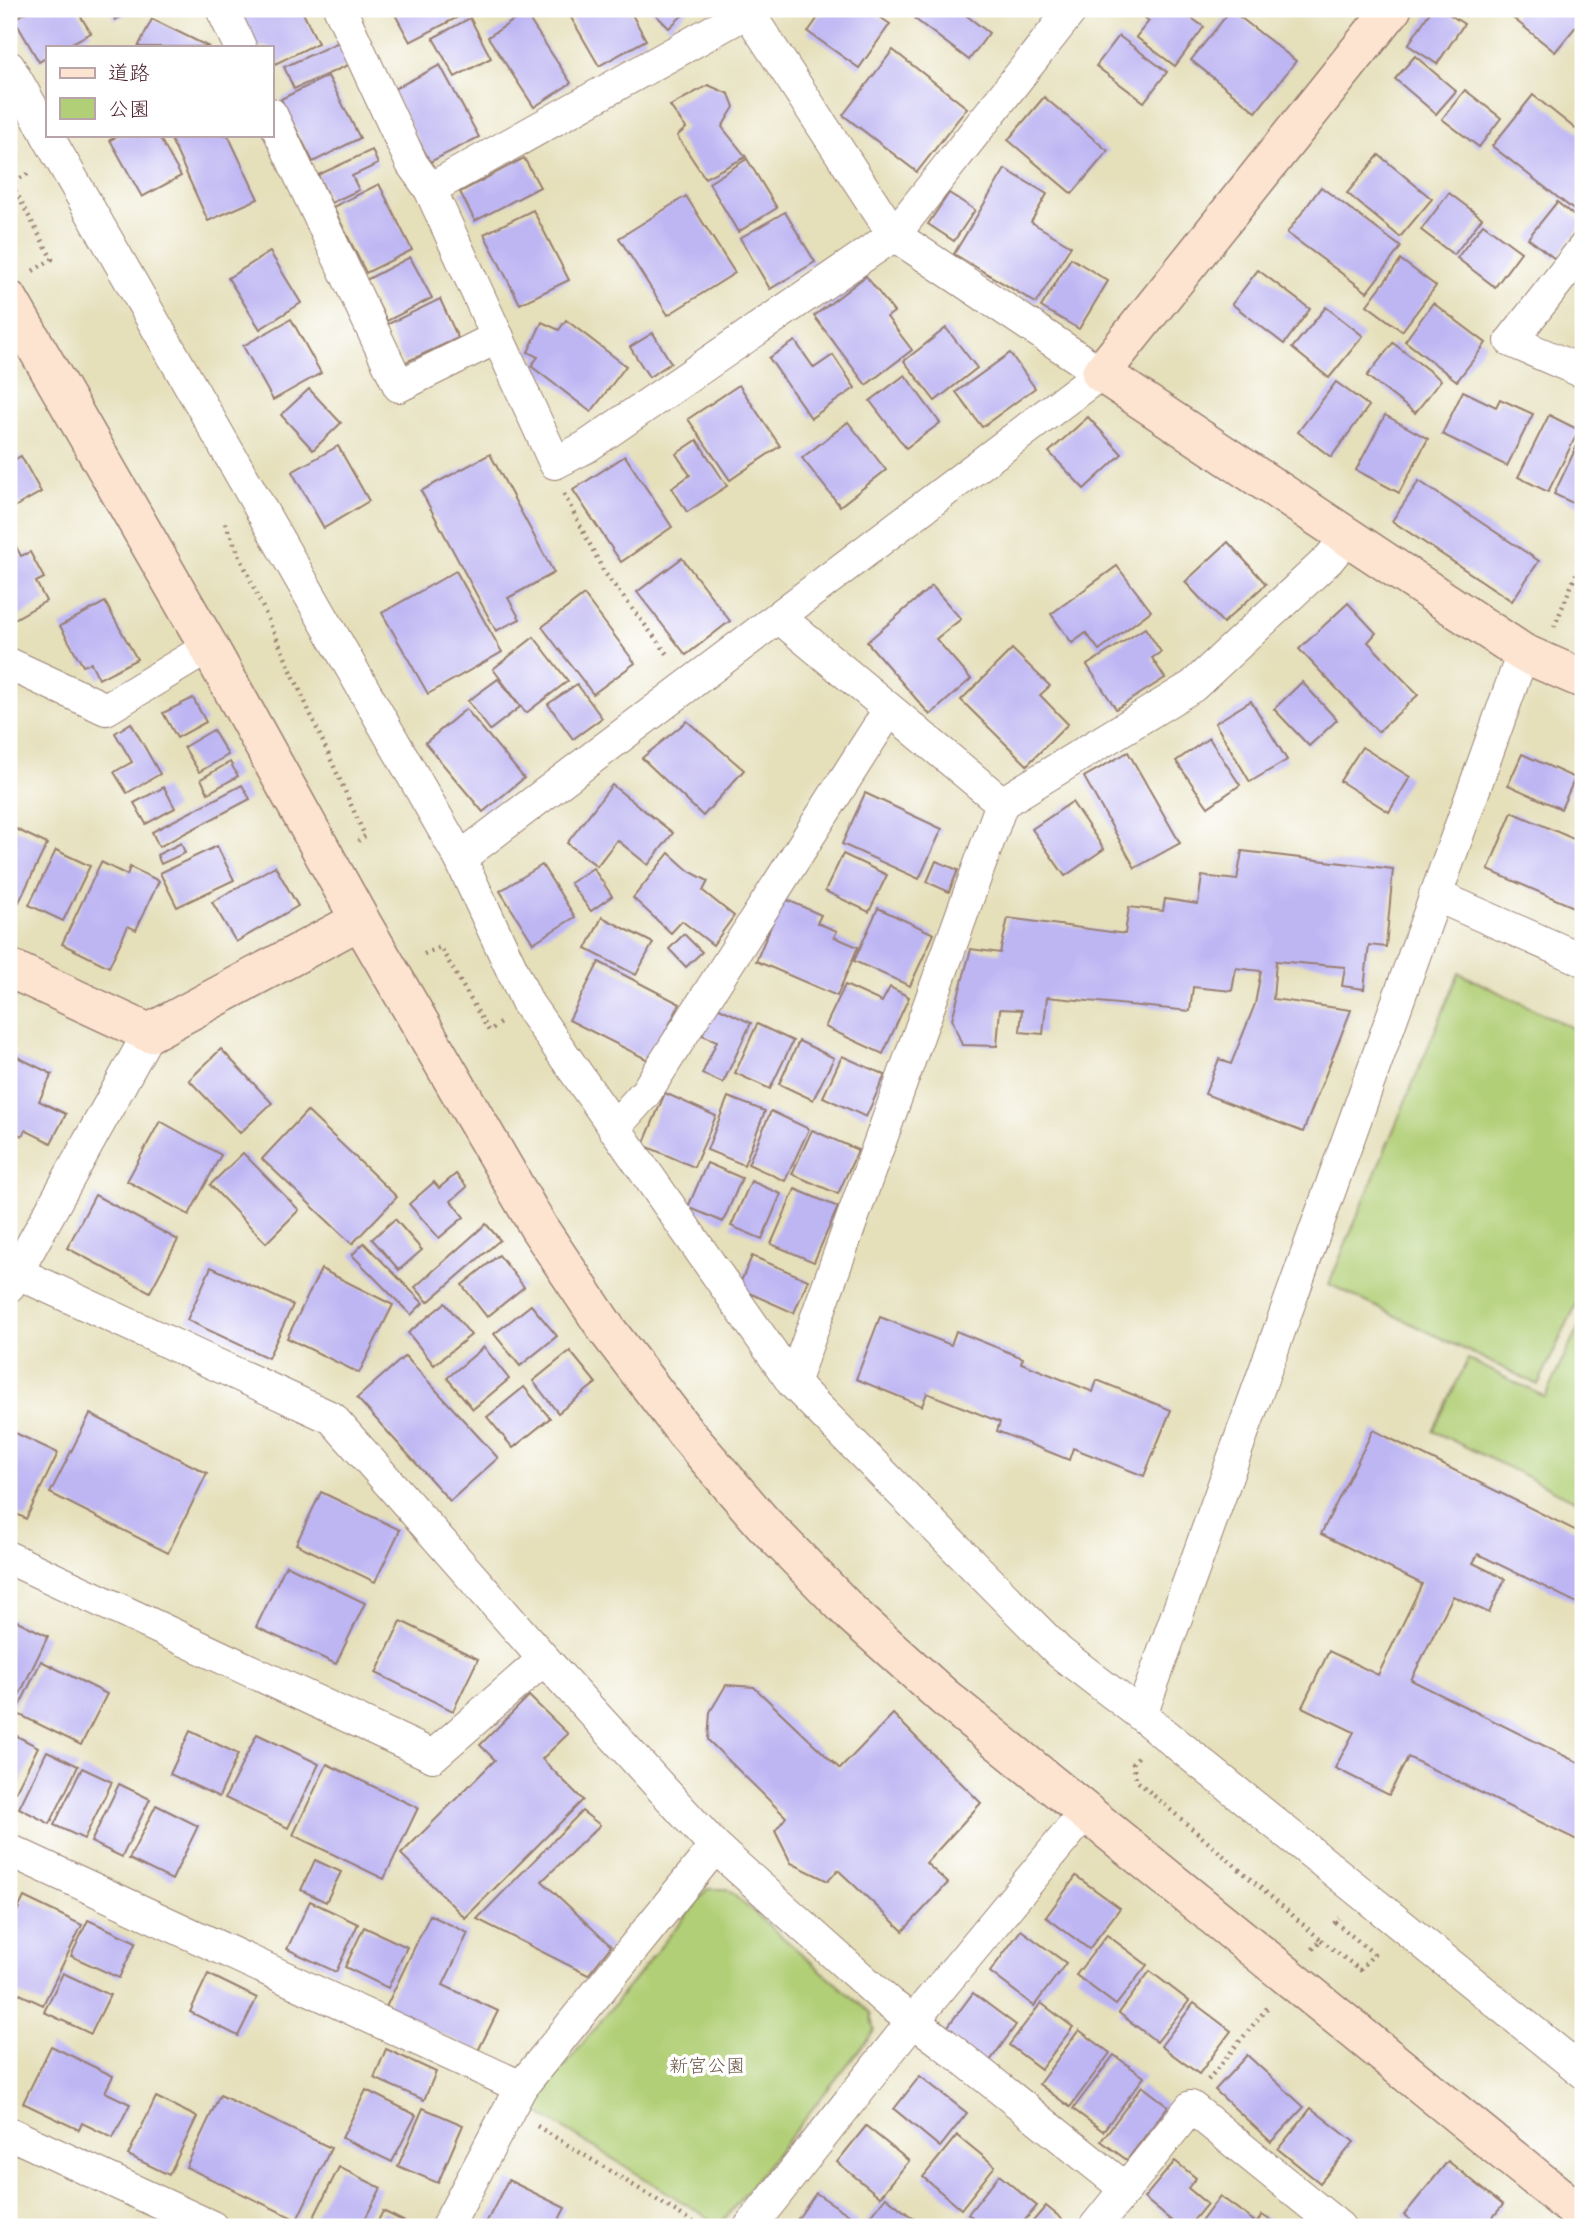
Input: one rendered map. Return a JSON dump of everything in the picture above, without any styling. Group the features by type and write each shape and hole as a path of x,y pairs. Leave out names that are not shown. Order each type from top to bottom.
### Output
{"street":[{"path":"222,9 240,46"},
{"path":"340,9 412,164 430,189 555,463 586,447 894,235 1072,9"},
{"path":"460,858 1101,373 1392,9"},
{"path":"430,189 748,10 894,235 1346,538 1537,642 1583,679"},
{"path":"9,67 46,133"},
{"path":"273,118 399,386 498,337"},
{"path":"48,136 460,858 528,1004 793,1383 1059,1652 1142,1715 1583,2073"},
{"path":"1583,249 1511,341 1583,372"},
{"path":"18,288 209,648 360,920 539,1228 607,1330 685,1432 763,1523 853,1615 944,1697 1583,2216"},
{"path":"793,1383 1002,803 1193,686 1329,559 1346,538"},
{"path":"780,618 1002,803"},
{"path":"1142,1715 1435,895 1537,642"},
{"path":"9,664 106,709 209,648"},
{"path":"614,1128 646,1091 889,710"},
{"path":"1435,895 1583,960"},
{"path":"360,920 149,1033 11,1276 332,1418 544,1659 715,1847 889,2003 1126,2189"},
{"path":"9,968 149,1033"},
{"path":"9,1558 433,1756 544,1659"},
{"path":"759,2224 913,2021 1084,1813"},
{"path":"447,2227 515,2098 715,1847"},
{"path":"9,1850 515,2098"},
{"path":"1095,2227 1191,2107 1335,2226"},
{"path":"9,2133 212,2227"}],"path":[{"path":"11,183 52,259 18,288"},
{"path":"555,463 558,482 604,572 691,684"},
{"path":"225,522 365,836 351,845"},
{"path":"1537,642 1583,558"},
{"path":"416,958 439,947 489,1031"},
{"path":"1141,1753 1133,1763 1136,1780 1321,1940 1360,1969 1374,1954 1335,1922"},
{"path":"1307,1956 1321,1940"},
{"path":"1191,2107 1199,2092 1274,1999"},
{"path":"515,2098 701,2227"}],"green space":[{"path":"1459,973 1583,1033 1583,1290 1538,1385 1329,1284"},
{"path":"1583,1318 1583,1504 1433,1431 1468,1359 1545,1397"},
{"name":"新宮公園","path":"707,1889 727,1889 870,2013 874,2031 720,2225 534,2110 546,2089"}],"building":[{"path":"32,9 76,9 91,33 67,46 46,46 46,58 39,62 14,19"},
{"path":"110,9 136,9 115,20"},
{"path":"235,9 301,9 318,43 273,65 273,46 254,46"},
{"path":"392,9 456,9 460,16 410,42"},
{"path":"566,9 629,9 646,40 599,66"},
{"path":"650,9 689,9 669,28"},
{"path":"824,9 868,9 890,24 859,68 808,32"},
{"path":"922,9 958,9 989,33 969,60 915,19"},
{"path":"1134,9 1179,9 1204,27 1175,66 1136,37 1149,21"},
{"path":"1432,9 1441,9 1464,24 1437,64 1408,45"},
{"path":"1520,9 1583,9 1583,18 1555,52 1513,18"},
{"path":"1231,10 1296,61 1256,112 1191,60"},
{"path":"525,13 571,83 534,107 488,37"},
{"path":"470,18 491,58 455,77 433,38"},
{"path":"152,19 207,46 138,46"},
{"path":"1119,36 1167,72 1144,102 1096,66"},
{"path":"343,40 353,63 294,89 284,67"},
{"path":"893,50 967,108 917,172 843,115"},
{"path":"1415,56 1456,91 1436,114 1395,79"},
{"path":"440,65 479,137 430,162 392,90"},
{"path":"328,76 360,138 313,162 281,99"},
{"path":"708,85 729,94 734,107 722,127 746,157 705,178 677,136 686,128 670,106"},
{"path":"1465,90 1501,118 1479,147 1442,119"},
{"path":"1533,95 1583,135 1583,209 1579,214 1492,146"},
{"path":"1044,97 1108,151 1072,194 1008,140"},
{"path":"118,136 159,136 181,176 142,197 110,140"},
{"path":"169,136 228,136 258,199 208,221"},
{"path":"372,150 378,164 352,176 359,190 331,203 318,175"},
{"path":"1379,155 1432,199 1400,237 1347,193"},
{"path":"524,158 540,187 475,221 460,192"},
{"path":"747,159 777,208 738,232 709,183"},
{"path":"1005,169 1047,194 1031,222 1071,246 1036,303 954,254"},
{"path":"379,184 412,250 366,273 333,207"},
{"path":"1321,187 1401,247 1367,292 1287,233"},
{"path":"949,193 975,210 954,241 928,224"},
{"path":"1449,193 1482,218 1454,255 1421,230"},
{"path":"686,196 735,273 668,315 619,238"},
{"path":"1557,202 1583,223 1555,259 1528,238"},
{"path":"533,210 569,280 520,304 484,234"},
{"path":"785,212 815,262 770,289 740,238"},
{"path":"1483,224 1521,252 1495,287 1457,258"},
{"path":"270,252 301,303 260,329 228,278"},
{"path":"410,257 432,298 387,321 366,280"},
{"path":"1071,258 1108,281 1079,329 1041,307"},
{"path":"1401,260 1436,286 1402,331 1367,305"},
{"path":"1258,270 1310,309 1284,344 1232,304"},
{"path":"866,276 894,312 887,317 912,350 866,385 814,316"},
{"path":"440,299 458,338 404,363 386,325"},
{"path":"1433,303 1486,343 1457,381 1405,341"},
{"path":"1326,307 1363,336 1329,378 1292,348"},
{"path":"291,319 321,373 273,400 243,346"},
{"path":"566,320 626,366 591,412 531,366 538,357 528,352 542,322 559,330"},
{"path":"946,328 977,368 935,401 904,361"},
{"path":"653,333 671,363 649,377 630,347"},
{"path":"795,341 814,368 833,355 855,388 811,418 769,358"},
{"path":"1393,343 1441,380 1415,413 1367,376"},
{"path":"1010,353 1035,388 982,427 956,392"},
{"path":"905,375 940,423 906,448 870,401"},
{"path":"1336,382 1369,406 1331,457 1298,432"},
{"path":"739,385 780,446 730,480 688,419"},
{"path":"309,389 341,423 313,450 281,415"},
{"path":"1463,391 1496,407 1500,399 1533,414 1507,466 1442,434"},
{"path":"1385,415 1428,439 1399,493 1356,470"},
{"path":"1549,415 1579,430 1548,492 1518,477"},
{"path":"1088,417 1122,454 1084,489 1049,452"},
{"path":"848,422 886,470 840,506 802,458"},
{"path":"1583,433 1583,508 1554,494"},
{"path":"697,440 727,486 687,512 672,488 690,475 676,454"},
{"path":"338,446 369,501 324,528 292,472"},
{"path":"490,454 554,573 508,598 520,619 496,631 421,491"},
{"path":"21,456 41,492 9,510 9,463"},
{"path":"625,456 672,527 621,562 573,490"},
{"path":"1419,481 1539,561 1512,601 1392,521"},
{"path":"9,533 21,556 30,552 44,578 36,582 46,601 9,622"},
{"path":"1228,542 1266,584 1223,623 1185,582"},
{"path":"682,558 730,621 686,655 637,592"},
{"path":"1117,566 1151,611 1099,650 1086,633 1072,643 1051,614"},
{"path":"456,571 502,652 428,694 382,613"},
{"path":"932,586 961,619 936,639 971,679 930,715 867,642"},
{"path":"584,595 635,663 593,694 542,627"},
{"path":"105,602 137,659 99,679 91,663 83,666 60,626"},
{"path":"1348,603 1376,633 1368,642 1418,695 1378,732 1299,649"},
{"path":"1145,628 1161,652 1152,658 1165,678 1116,709 1087,665"},
{"path":"534,637 568,681 526,713 493,669"},
{"path":"1012,649 1050,686 1040,695 1068,724 1027,765 961,700"},
{"path":"498,679 520,707 490,730 468,701"},
{"path":"1302,682 1337,720 1309,746 1274,709"},
{"path":"577,684 602,718 573,739 548,704"},
{"path":"193,698 206,722 177,738 163,713"},
{"path":"1251,701 1287,760 1250,782 1215,723"},
{"path":"466,709 524,778 483,812 425,743"},
{"path":"687,721 744,770 703,816 642,758"},
{"path":"131,723 160,774 127,793 114,772 132,762 115,733"},
{"path":"213,730 228,755 199,772 184,747"},
{"path":"1209,738 1240,785 1208,807 1176,761"},
{"path":"1362,747 1410,777 1389,812 1340,781"},
{"path":"1128,752 1180,843 1135,868 1084,777"},
{"path":"1522,754 1575,778 1561,809 1508,785"},
{"path":"230,762 238,776 208,793 201,779"},
{"path":"242,785 250,799 159,847 152,832"},
{"path":"612,785 673,833 648,865 617,840 597,866 567,843"},
{"path":"164,787 175,808 146,824 134,803"},
{"path":"865,793 942,829 919,879 842,844"},
{"path":"1072,802 1104,849 1065,876 1032,829"},
{"path":"1512,812 1583,843 1583,911 1488,870"},
{"path":"14,828 47,844 19,902 9,896 9,838"},
{"path":"181,843 185,853 161,864 157,855"},
{"path":"217,846 234,880 177,907 160,873"},
{"path":"56,850 90,866 63,921 29,905"},
{"path":"1242,851 1393,869 1386,947 1369,945 1364,989 1342,986 1345,967 1276,961 1273,999 1351,1010 1303,1132 1205,1094 1219,1059 1231,1064 1255,1004 1261,971 1236,968 1232,991 1193,987 1190,1011 1047,997 1043,1034 1020,1032 1022,1010 1000,1009 997,1046 962,1045 952,1019 971,949 1000,953 1008,918 1125,934 1129,907 1163,911 1165,899 1198,904 1202,876 1237,880"},
{"path":"669,853 689,871 708,881 703,891 734,916 713,945 682,921 671,933 633,898"},
{"path":"843,854 887,875 869,912 825,891"},
{"path":"936,861 958,870 949,892 927,882"},
{"path":"101,862 127,875 130,867 159,881 136,930 128,926 109,967 62,944"},
{"path":"542,865 575,917 533,943 500,891"},
{"path":"275,866 298,906 236,942 212,902"},
{"path":"593,868 612,896 591,911 570,883"},
{"path":"783,898 821,915 817,923 837,931 834,937 858,947 837,996 756,961"},
{"path":"878,908 934,934 910,986 854,961"},
{"path":"602,917 653,943 636,975 586,949"},
{"path":"684,934 702,952 686,967 669,949"},
{"path":"599,962 680,1004 650,1061 569,1020"},
{"path":"845,985 882,1002 890,987 909,997 883,1054 825,1027"},
{"path":"715,1006 751,1023 723,1083 702,1074 717,1041 702,1035"},
{"path":"757,1024 793,1041 770,1089 735,1073"},
{"path":"799,1041 834,1058 813,1100 779,1084"},
{"path":"221,1049 272,1103 240,1133 189,1080"},
{"path":"9,1053 52,1074 39,1101 66,1114 51,1143 25,1130 22,1136 9,1129"},
{"path":"842,1056 885,1075 866,1117 823,1097"},
{"path":"665,1093 716,1116 694,1167 643,1145"},
{"path":"728,1097 765,1111 744,1165 707,1150"},
{"path":"307,1111 397,1197 352,1244 262,1159"},
{"path":"771,1111 809,1129 785,1181 748,1164"},
{"path":"160,1121 221,1155 189,1215 127,1181"},
{"path":"812,1130 858,1150 838,1194 792,1174"},
{"path":"243,1153 299,1210 266,1243 210,1185"},
{"path":"707,1163 742,1178 723,1222 688,1207"},
{"path":"456,1174 467,1187 451,1201 464,1217 439,1238 409,1204 434,1182 439,1188"},
{"path":"751,1181 781,1194 762,1239 731,1226"},
{"path":"795,1189 838,1207 814,1262 771,1244"},
{"path":"95,1195 178,1240 150,1292 67,1248"},
{"path":"395,1219 422,1250 399,1270 372,1239"},
{"path":"486,1224 500,1240 428,1302 415,1287"},
{"path":"364,1243 423,1303 411,1315 352,1255"},
{"path":"499,1255 524,1287 487,1317 462,1285"},
{"path":"752,1256 808,1280 794,1313 738,1288"},
{"path":"211,1267 293,1305 268,1358 187,1320"},
{"path":"321,1269 393,1305 359,1373 287,1338"},
{"path":"445,1303 471,1335 434,1365 408,1333"},
{"path":"531,1305 557,1336 520,1366 494,1334"},
{"path":"880,1317 951,1345 956,1331 1023,1358 1021,1363 1093,1392 1097,1380 1171,1410 1144,1476 1073,1448 1069,1460 997,1431 1000,1422 927,1393 922,1406 856,1379"},
{"path":"484,1347 509,1379 473,1409 447,1378"},
{"path":"570,1351 596,1383 558,1413 533,1381"},
{"path":"405,1356 498,1458 450,1501 357,1398"},
{"path":"524,1387 550,1418 513,1448 487,1417"},
{"path":"90,1414 207,1473 168,1553 50,1493"},
{"path":"9,1430 58,1453 26,1519 9,1510"},
{"path":"1373,1430 1583,1534 1583,1606 1478,1554 1473,1563 1505,1579 1489,1613 1453,1596 1411,1680 1583,1765 1583,1843 1408,1757 1389,1795 1335,1768 1354,1732 1302,1707 1329,1651 1378,1675 1422,1584 1321,1534"},
{"path":"321,1492 400,1530 375,1582 296,1544"},
{"path":"286,1565 365,1603 336,1664 256,1627"},
{"path":"9,1617 48,1636 13,1708 9,1705"},
{"path":"401,1621 478,1659 453,1711 376,1673"},
{"path":"41,1661 107,1694 81,1745 16,1713"},
{"path":"726,1685 754,1687 840,1769 893,1714 981,1803 926,1863 948,1883 903,1931 838,1870 828,1881 791,1863 775,1831 786,1817 708,1740 710,1712"},
{"path":"529,1696 568,1734 542,1759 583,1800 465,1918 401,1854 495,1760 480,1745"},
{"path":"190,1731 238,1754 219,1797 170,1774"},
{"path":"9,1732 38,1747 11,1801 9,1799"},
{"path":"257,1734 319,1764 288,1828 225,1798"},
{"path":"47,1751 78,1766 50,1824 19,1808"},
{"path":"327,1764 418,1808 384,1879 293,1835"},
{"path":"82,1768 112,1782 84,1839 54,1825"},
{"path":"119,1784 150,1799 122,1857 91,1842"},
{"path":"156,1805 198,1826 172,1880 129,1859"},
{"path":"582,1811 600,1825 542,1881 611,1946 588,1975 477,1919"},
{"path":"315,1860 341,1872 326,1902 301,1890"},
{"path":"1076,1876 1120,1908 1089,1949 1046,1917"},
{"path":"24,1897 82,1925 43,2005 9,1989 9,1928"},
{"path":"310,1901 358,1924 336,1972 287,1949"},
{"path":"430,1915 468,1933 443,1985 498,2011 478,2051 386,2007"},
{"path":"88,1920 136,1942 119,1978 71,1956"},
{"path":"364,1927 407,1947 388,1988 345,1967"},
{"path":"1021,1930 1066,1963 1034,2006 990,1972"},
{"path":"1107,1935 1147,1965 1116,2005 1076,1975"},
{"path":"1150,1971 1189,2001 1157,2042 1119,2013"},
{"path":"63,1973 110,1995 91,2034 44,2012"},
{"path":"208,1974 257,1998 238,2036 190,2012"},
{"path":"973,1993 1016,2025 987,2065 943,2033"},
{"path":"1041,2003 1073,2027 1041,2069 1009,2045"},
{"path":"1194,2003 1231,2031 1199,2074 1161,2046"},
{"path":"1079,2030 1110,2053 1070,2107 1039,2084"},
{"path":"51,2046 113,2076 105,2092 130,2104 113,2138 82,2123 79,2130 23,2103"},
{"path":"386,2049 436,2072 424,2100 374,2078"},
{"path":"1114,2055 1144,2077 1103,2131 1073,2109"},
{"path":"1247,2055 1304,2107 1271,2142 1215,2090"},
{"path":"920,2076 967,2113 940,2147 894,2109"},
{"path":"1142,2086 1168,2106 1127,2160 1101,2141"},
{"path":"366,2090 416,2115 392,2162 342,2138"},
{"path":"220,2095 331,2148 297,2220 186,2167"},
{"path":"156,2097 197,2117 169,2175 128,2155"},
{"path":"423,2108 463,2125 438,2183 398,2166"},
{"path":"1311,2108 1354,2142 1320,2183 1278,2149"},
{"path":"866,2126 909,2161 880,2197 837,2162"},
{"path":"957,2135 995,2166 961,2209 923,2177"},
{"path":"1175,2161 1196,2178 1188,2188 1207,2204 1188,2227 1179,2227 1144,2198"},
{"path":"1448,2161 1503,2205 1485,2227 1420,2227 1404,2215"},
{"path":"339,2167 381,2188 361,2227 309,2227"},
{"path":"999,2175 1037,2206 1019,2227 985,2227 968,2214"},
{"path":"508,2180 565,2208 555,2227 484,2227"},
{"path":"816,2193 858,2221 853,2227 792,2227"},
{"path":"1220,2196 1254,2221 1249,2227 1197,2227"},
{"path":"886,2197 915,2220 909,2227 862,2227"},
{"path":"1046,2206 1072,2227 1028,2227"},
{"path":"383,2211 415,2227 375,2227"},
{"path":"1262,2215 1281,2227 1254,2227"}]}
